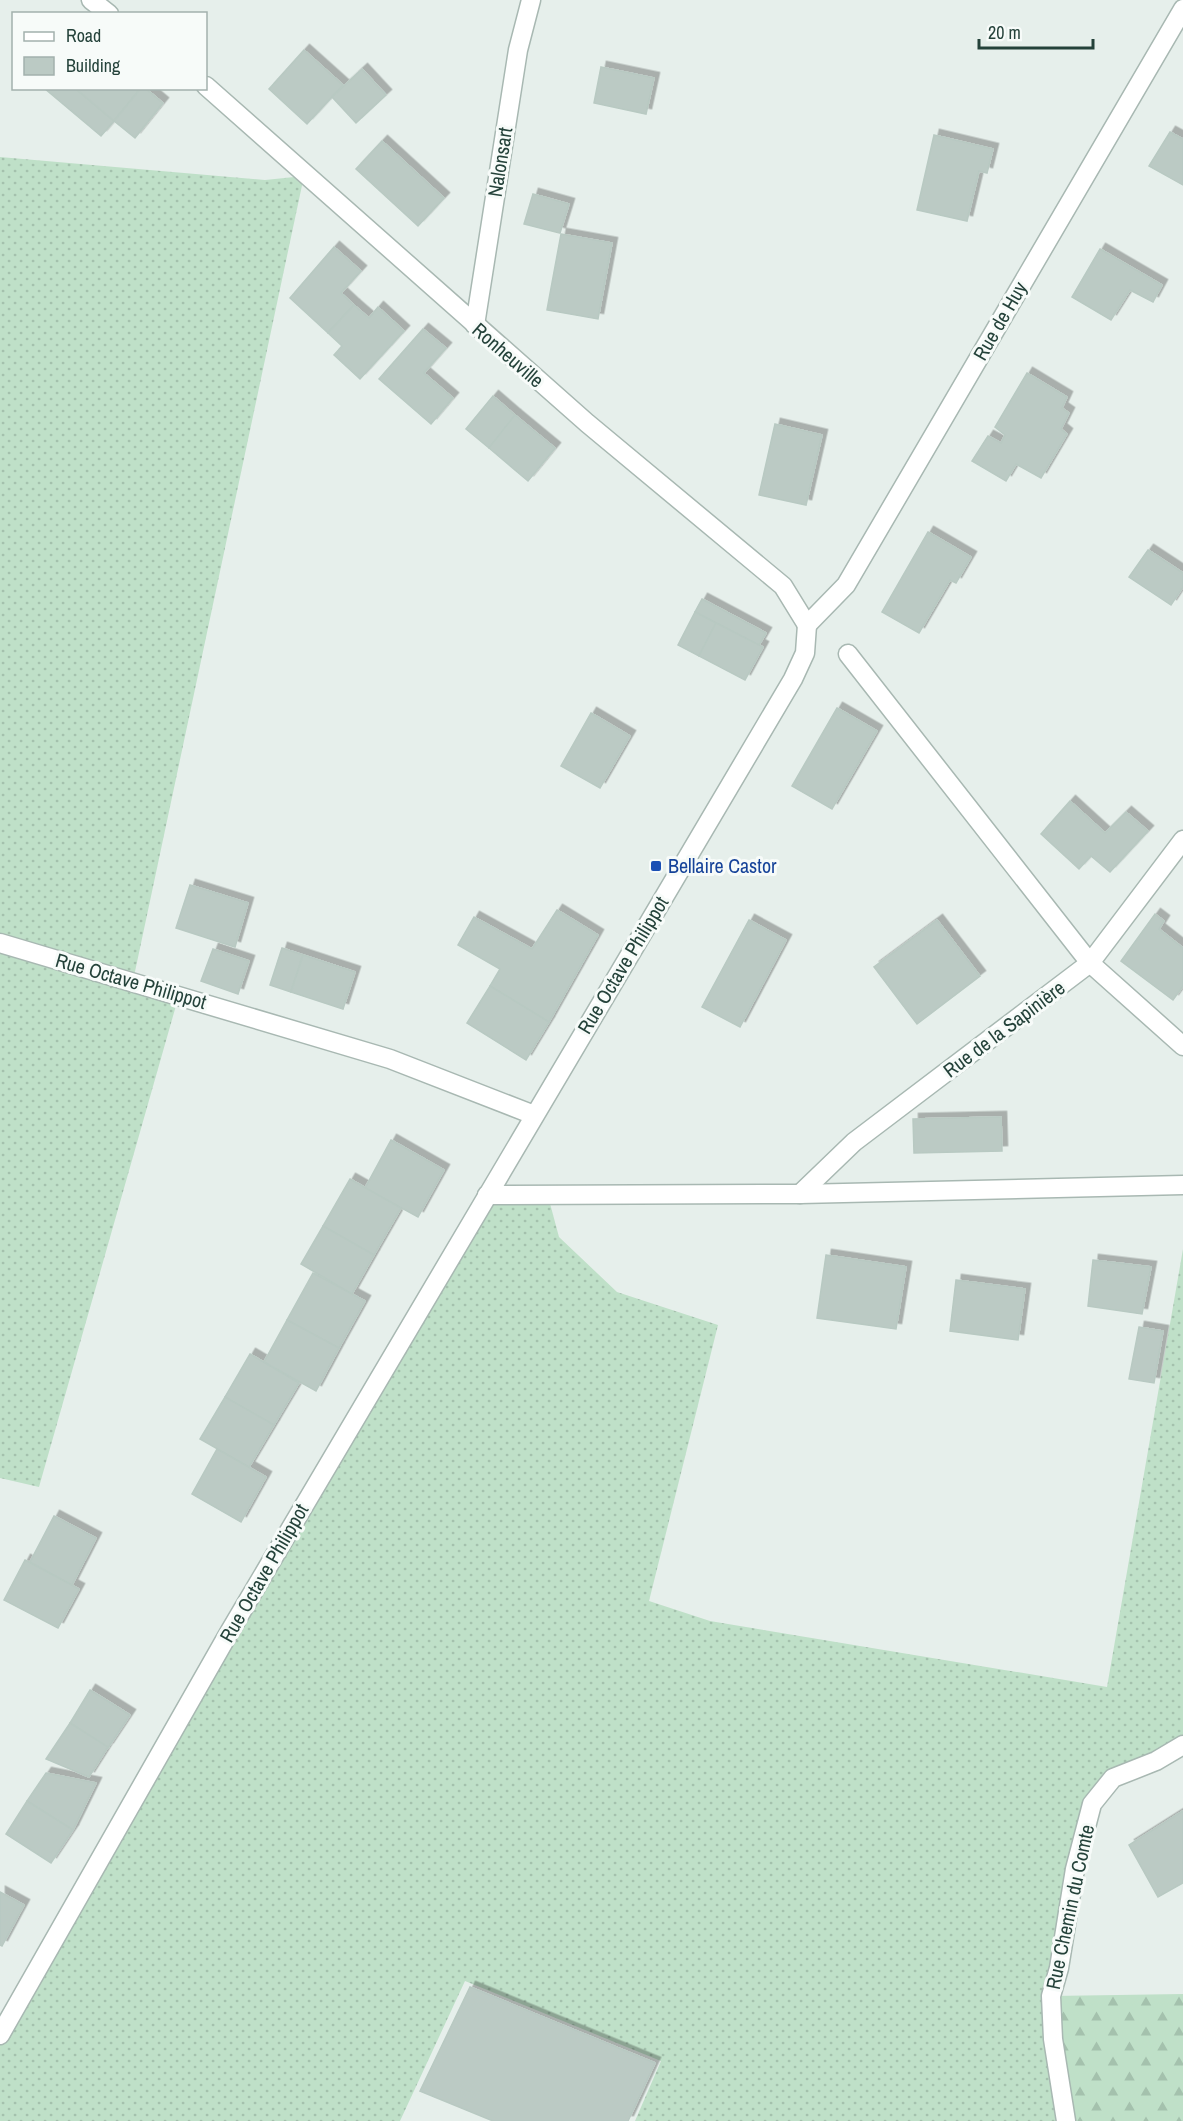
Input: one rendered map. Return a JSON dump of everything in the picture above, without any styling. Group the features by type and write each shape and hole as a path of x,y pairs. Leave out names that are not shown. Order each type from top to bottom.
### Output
{"street":[{"path":"91,0 106,12"},
{"name":"Nalonsart","path":"475,325 518,50 531,0"},
{"name":"Rue de Huy","path":"807,625 846,585 1183,9"},
{"name":"Ronheuville","path":"207,87 587,423 783,586 807,625"},
{"name":"Rue Octave Philippot","path":"0,2035 230,1631 793,679 805,653 807,625"},
{"path":"848,654 1090,963 1183,1046"},
{"name":"Rue de la Sapinière","path":"800,1194 854,1142 1090,963 1183,840"},
{"name":"Rue Octave Philippot","path":"0,943 390,1059 534,1115"},
{"path":"487,1195 800,1194 1183,1185"},
{"name":"Rue Chemin du Comte","path":"1066,2121 1053,2038 1051,1996 1059,1968 1075,1869 1092,1804 1113,1778 1156,1761 1183,1745"}],"green space":[{"path":"0,157 265,180 304,176 133,981 179,995 39,1487 0,1478"},
{"path":"487,1195 548,1196 559,1237 617,1292 718,1325 649,1601 710,1621 1107,1687 1183,1249 1183,1745 1113,1778 1092,1804 1059,1968 1066,2121 635,2121 661,2061 465,1981 400,2121 0,2121 0,2035"},
{"path":"1183,1994 1183,2121 1066,2121 1051,1996"}],"building":[{"path":"304,50 343,85 307,124 269,89"},
{"path":"601,67 654,78 646,114 594,103"},
{"path":"362,69 386,95 356,123 332,97"},
{"path":"46,90 77,90 114,121 101,136"},
{"path":"77,90 139,90 114,121"},
{"path":"139,90 147,90 163,103 135,138 114,121"},
{"path":"1170,132 1183,139 1183,185 1149,166"},
{"path":"934,135 993,149 987,173 979,171 967,221 917,210"},
{"path":"382,141 444,198 418,226 356,169"},
{"path":"533,194 569,204 560,233 524,224"},
{"path":"561,234 612,243 598,319 547,310"},
{"path":"334,247 361,271 341,293 354,305 328,333 290,298"},
{"path":"1100,249 1162,285 1153,302 1130,290 1111,320 1072,297"},
{"path":"354,305 369,318 378,307 404,331 360,379 334,355 342,346 328,333"},
{"path":"423,329 446,348 424,373 453,398 431,424 379,379"},
{"path":"1027,373 1067,397 1062,408 1069,413 1061,429 1067,434 1041,478 1016,464 1006,481 972,461 988,436 1001,443 1005,435 995,427"},
{"path":"493,396 515,415 489,448 466,429"},
{"path":"515,415 555,448 528,481 489,448"},
{"path":"775,424 822,435 806,505 759,495"},
{"path":"928,532 971,557 956,583 950,580 919,633 882,612"},
{"path":"1148,550 1183,573 1183,587 1171,605 1129,577"},
{"path":"702,599 766,633 759,645 695,612"},
{"path":"695,612 716,623 699,656 678,645"},
{"path":"716,623 763,647 745,680 699,656"},
{"path":"837,708 877,731 832,809 792,786"},
{"path":"591,713 630,736 600,788 561,766"},
{"path":"1070,801 1105,833 1126,812 1148,831 1110,872 1091,856 1079,869 1041,834"},
{"path":"190,885 248,903 235,947 176,928"},
{"path":"557,910 598,935 549,1022 490,986 500,969 458,945 474,917 532,949"},
{"path":"1155,914 1164,921 1159,929 1183,948 1183,986 1173,1000 1121,961"},
{"path":"749,920 786,940 740,1027 702,1007"},
{"path":"937,920 980,976 917,1024 874,967"},
{"path":"282,948 303,955 291,992 270,985"},
{"path":"213,949 249,961 238,994 201,981"},
{"path":"303,955 355,972 343,1009 291,992"},
{"path":"490,986 549,1022 526,1060 467,1023"},
{"path":"1001,1117 1002,1151 914,1153 913,1119"},
{"path":"391,1140 444,1170 418,1217 365,1188"},
{"path":"350,1179 401,1208 374,1255 323,1226"},
{"path":"323,1226 374,1255 352,1294 301,1264"},
{"path":"826,1255 906,1267 896,1329 817,1318"},
{"path":"1093,1260 1151,1267 1142,1314 1088,1306"},
{"path":"313,1273 365,1301 339,1348 287,1320"},
{"path":"956,1280 1025,1289 1018,1340 950,1331"},
{"path":"287,1320 339,1348 316,1391 264,1362"},
{"path":"1139,1327 1163,1331 1154,1383 1129,1379"},
{"path":"250,1354 299,1383 274,1425 225,1397"},
{"path":"225,1397 274,1425 249,1467 200,1439"},
{"path":"217,1449 266,1477 241,1522 192,1494"},
{"path":"54,1516 96,1538 72,1585 30,1562"},
{"path":"25,1560 79,1589 58,1628 4,1600"},
{"path":"90,1690 130,1715 108,1748 70,1723"},
{"path":"70,1723 108,1747 89,1777 46,1759"},
{"path":"46,1773 96,1783 73,1830 27,1801"},
{"path":"27,1801 73,1830 51,1863 6,1834"},
{"path":"1183,1811 1183,1883 1158,1897 1129,1845"},
{"path":"0,1892 24,1905 2,1946 0,1945"},
{"path":"470,1987 655,2063 628,2121 493,2121 420,2091"}],"place":[{"name":"Bellaire Castor","path":"656,866"}]}
